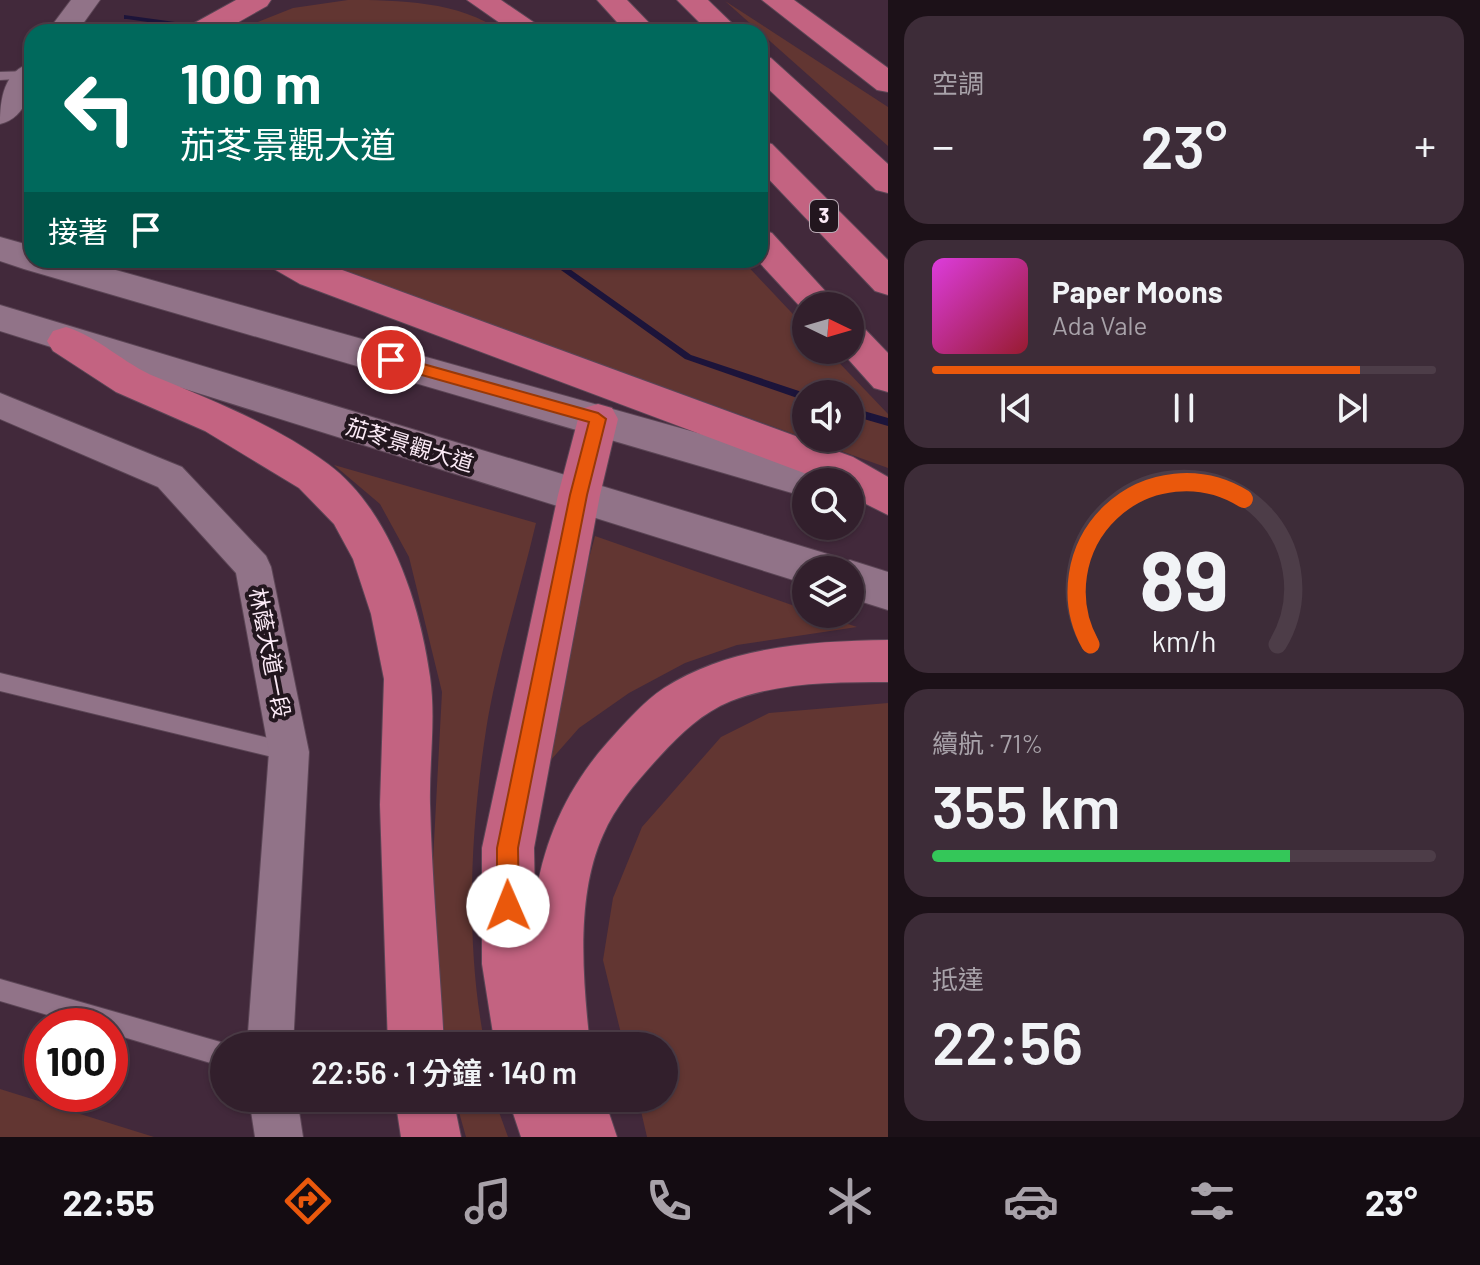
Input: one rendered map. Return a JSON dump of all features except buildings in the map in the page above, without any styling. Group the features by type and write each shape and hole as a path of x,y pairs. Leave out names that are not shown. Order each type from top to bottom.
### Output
{"highway":[{"path":"213,24 257,0"},
{"path":"481,0 520,24"},
{"path":"535,0 558,24"},
{"path":"611,0 635,24"},
{"path":"691,0 717,24"},
{"path":"776,0 888,83"},
{"path":"768,71 888,182"},
{"name":"3","path":"768,159 888,282"},
{"path":"768,250 808,292"},
{"path":"301,268 365,295 838,468 888,498"},
{"path":"66,341 130,382 219,420 314,476 349,512 374,556 394,614 407,679 405,805 415,1032"},
{"path":"864,352 888,378"},
{"path":"521,1032 509,964 508,848 579,495 598,419"},
{"path":"560,1032 557,953 570,853 592,803 620,763 682,703 720,686 811,661 888,661"},
{"path":"427,1112 431,1137"},
{"path":"542,1112 551,1137"},
{"path":"579,1112 587,1137"}],"main road":[{"path":"68,24 86,0"},
{"path":"0,114 20,74"},
{"path":"0,249 24,256"},
{"path":"67,268 792,476"},
{"name":"茄苳景觀大道","path":"0,318 66,341 792,561"},
{"path":"864,497 888,505"},
{"path":"864,583 888,591"}],"street":[{"name":"林蔭大道一段","path":"0,405 170,477 253,567 289,752 271,1032"},
{"path":"275,1112 279,1137"}],"lane":[{"path":"0,682 289,752"},
{"path":"0,990 210,1051"}],"shaded area":[{"path":"348,0 408,2 448,8 488,24 253,24 293,8"},
{"path":"725,1 760,24 751,24"},
{"path":"768,29 888,107 888,146 768,39"},
{"path":"334,268 750,268 792,313 792,364 840,364 856,380 792,380 792,433"},
{"path":"864,389 888,414 888,468 844,452 864,452"},
{"path":"334,465 536,523 491,704 476,809 472,928 483,1032 439,1032 429,935 442,692 409,557 380,504"},
{"path":"595,536 792,605 792,628 850,628 737,645 685,663 629,693 579,728 528,786"},
{"path":"888,703 888,1137 647,1137 641,1112 678,1112 678,1032 621,1032 603,960 613,898 642,827 721,737 769,713"},
{"path":"0,1089 24,1096 24,1112 74,1112 154,1137 0,1137"},
{"path":"459,1112 499,1112 508,1137 466,1137"}],"waterway":[{"path":"127,17 176,24"},
{"path":"562,268 688,357 792,392"},
{"path":"864,415 888,422"}],"route":[{"path":"391,360 598,419 553,618 508,848 508,906"}]}
